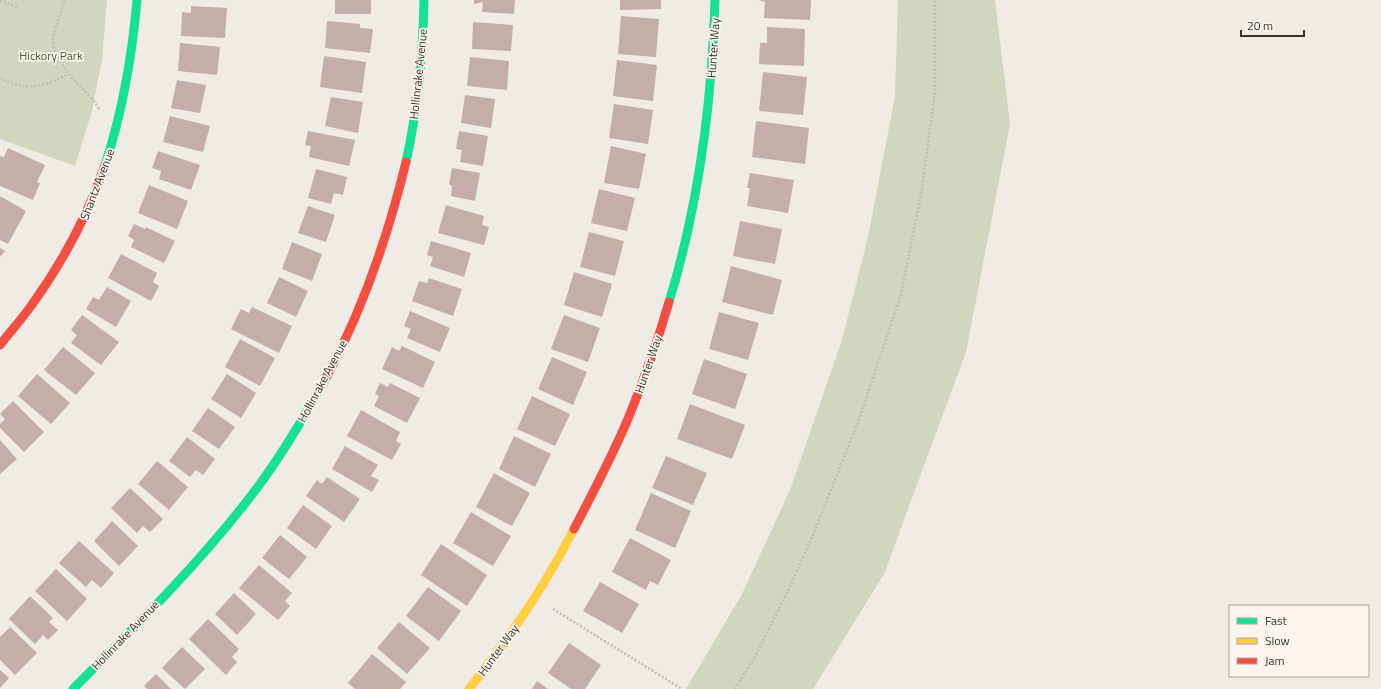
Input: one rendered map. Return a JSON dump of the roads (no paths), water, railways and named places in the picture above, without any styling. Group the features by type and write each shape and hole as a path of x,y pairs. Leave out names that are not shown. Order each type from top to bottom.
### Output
{"street":[{"name":"Shantz Avenue","path":"0,345 16,327 58,267 77,234 94,197 114,140 122,110 135,35 137,0"},
{"name":"Hollinrake Avenue","path":"73,689 186,572 250,498 282,452 321,387 339,351 374,271 400,186 410,142 417,100 423,36 424,0"},
{"name":"Hunter Way","path":"469,689 495,657 536,598 579,520 627,420 643,381 667,310 693,204 708,111 712,69 715,0"}],"park label":[{"name":"Hickory Park","path":"51,55"}]}
